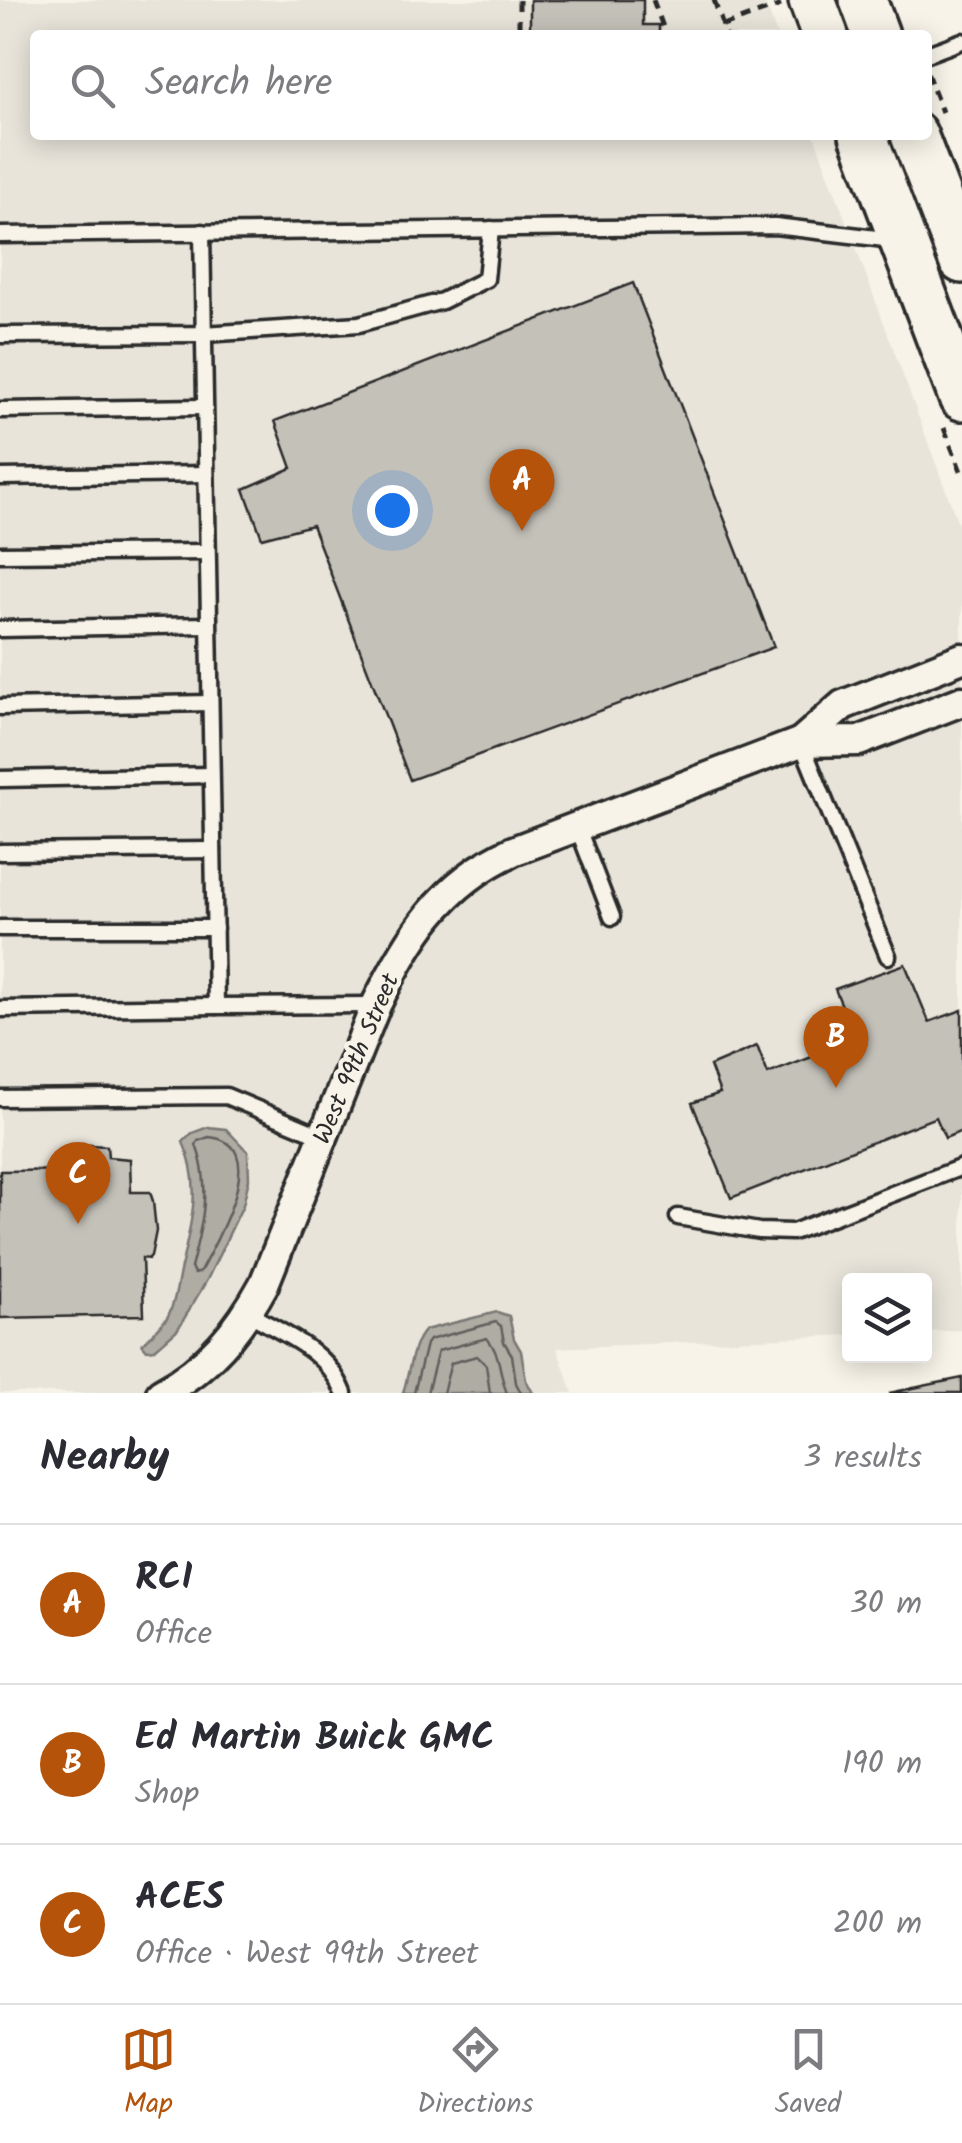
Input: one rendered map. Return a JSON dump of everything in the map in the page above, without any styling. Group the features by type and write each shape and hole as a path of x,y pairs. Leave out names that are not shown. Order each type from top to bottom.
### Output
{"main road":[{"path":"863,0 874,30"},
{"path":"798,2 822,30"},
{"path":"865,140 962,397"},
{"path":"916,140 962,260"}],"street":[{"name":"West 99th Street","path":"801,742 843,706 962,658"},
{"name":"West 99th Street","path":"161,1393 212,1358 248,1313 264,1284 376,1005 408,943 457,886 491,861 801,742 859,741 962,701"}],"lane":[{"path":"932,52 962,41"},
{"path":"0,235 775,226 903,241"},
{"path":"0,335 203,334 359,324 442,301 486,280 492,230"},
{"path":"202,232 216,1006"},
{"path":"0,410 204,407"},
{"path":"0,477 206,474"},
{"path":"0,554 207,552"},
{"path":"0,629 208,625"},
{"path":"0,707 210,703"},
{"path":"801,742 888,956"},
{"path":"0,779 212,776"},
{"path":"577,826 612,917"},
{"path":"0,852 213,850"},
{"path":"0,928 215,928"},
{"path":"0,1008 376,1005"},
{"path":"0,1098 226,1096 324,1137"},
{"path":"678,1217 759,1231 793,1232 962,1167"},
{"path":"248,1313 318,1354 337,1376 344,1393"}],"path":[{"path":"519,0 519,30"},
{"path":"653,0 664,30"},
{"path":"714,0 724,30"},
{"path":"723,26 798,2"}],"shaded area":[{"path":"0,0 764,0 775,30 30,30 30,140 816,140 962,534 962,1330 932,1332 932,1273 842,1273 842,1335 557,1348 573,1393 0,1393"}],"water":[{"path":"208,1127 226,1129 248,1152 249,1179 243,1205 178,1329 155,1349 147,1350 142,1344 166,1320 173,1303 192,1217 194,1188 183,1142 192,1133"},
{"path":"497,1312 509,1316 533,1393 403,1393 414,1350 425,1330"}],"building":[{"path":"530,0 643,0 643,25 659,25 659,30 530,30"},
{"path":"633,283 774,647 410,780 312,525 262,538 244,489 292,468 275,421"},
{"path":"905,964 929,1022 962,1010 962,1131 945,1138 936,1117 731,1198 692,1103 720,1093 710,1066 757,1046 768,1074 856,1040 835,989"},
{"path":"89,1145 107,1146 108,1157 130,1159 131,1192 150,1192 153,1201 156,1231 151,1256 142,1258 144,1315 0,1318 0,1171 88,1170"},
{"path":"962,1378 962,1393 889,1393"}],"place":[{"name":"RCI","path":"522,531"},
{"name":"Ed Martin Buick GMC","path":"836,1088"},
{"name":"ACES","path":"78,1224"}]}
